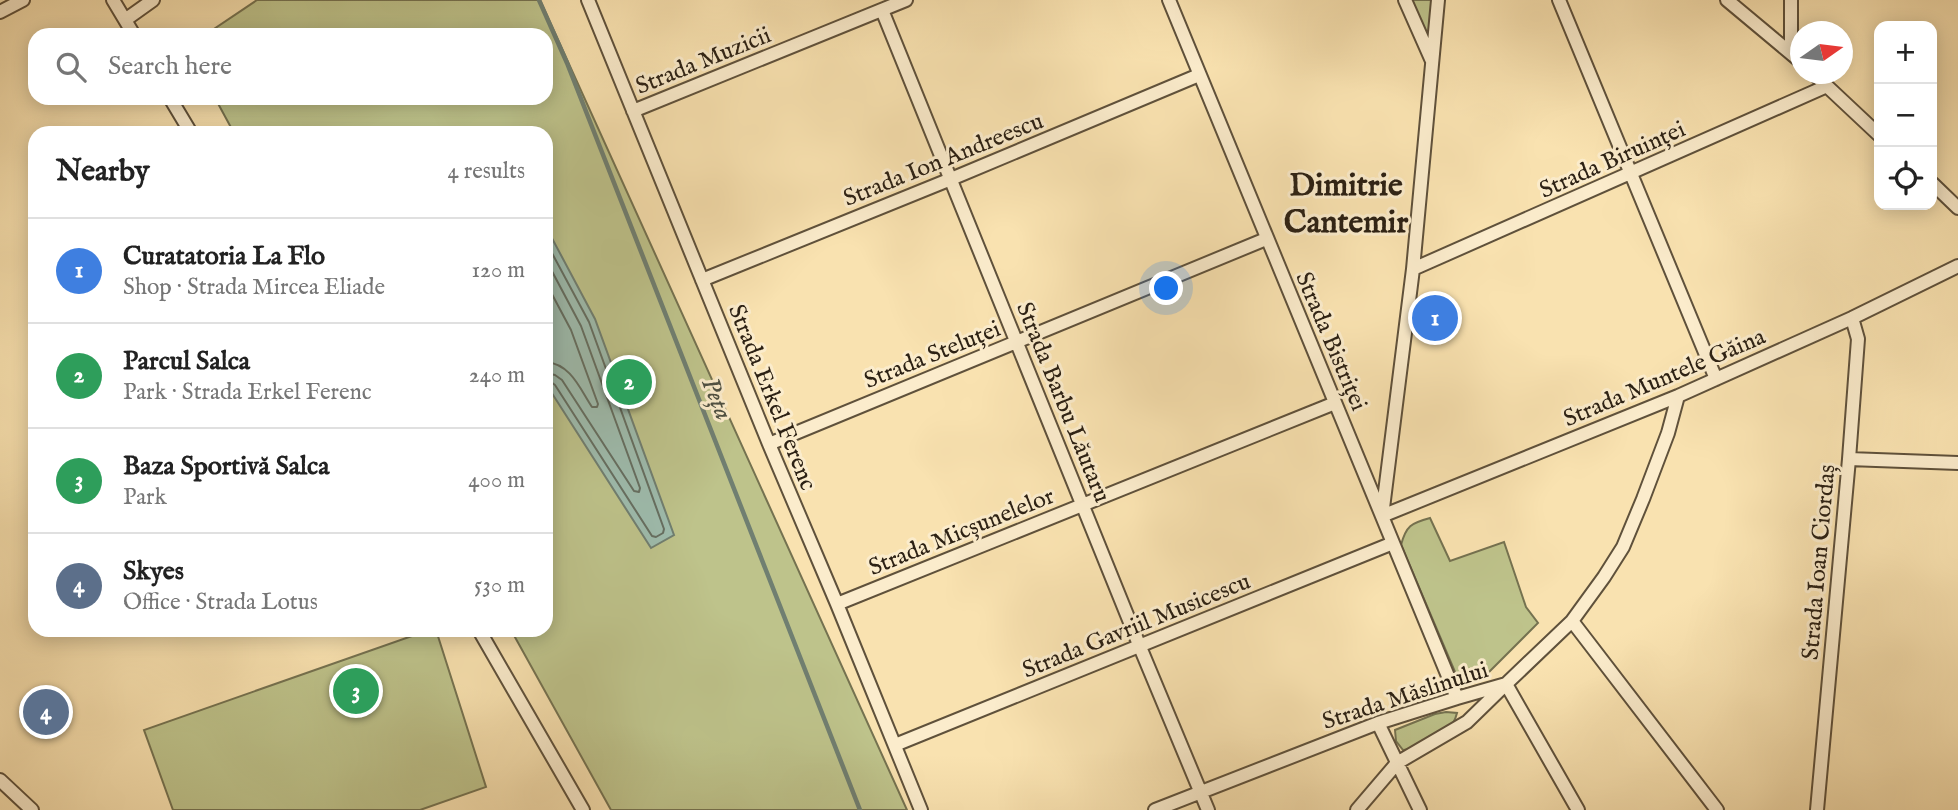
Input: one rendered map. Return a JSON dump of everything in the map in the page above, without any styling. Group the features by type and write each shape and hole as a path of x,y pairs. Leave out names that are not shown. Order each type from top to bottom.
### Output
{"street":[{"path":"0,12 23,0"},
{"path":"113,0 130,28"},
{"path":"125,20 153,0"},
{"name":"Strada Erkel Ferenc","path":"588,0 921,810"},
{"name":"Strada Muzicii","path":"633,111 906,0"},
{"name":"Strada Bistriței","path":"1168,0 1457,698"},
{"path":"1405,0 1433,64"},
{"path":"1382,516 1413,269 1438,0"},
{"path":"1559,0 1716,379"},
{"path":"1727,0 1790,52"},
{"path":"1791,0 1793,21"},
{"name":"Strada Barbu Lăutaru","path":"883,10 1208,810"},
{"name":"Strada Ion Andreescu","path":"702,280 1199,75"},
{"path":"1827,86 1874,130"},
{"name":"Strada Biruinței","path":"1413,269 1827,86"},
{"path":"174,105 187,126"},
{"path":"1937,188 1958,208"},
{"name":"Strada Steluței","path":"769,443 1266,239"},
{"name":"Strada Muntele Găina","path":"1382,516 1678,396 1853,318 1958,266"},
{"name":"Strada Ioan Ciordaș","path":"1817,810 1858,339 1853,318"},
{"name":"Strada Măslinului","path":"1155,810 1378,723 1506,684 1572,621 1623,547 1663,446 1678,396"},
{"name":"Strada Micșunelelor","path":"837,604 1335,403"},
{"path":"1849,459 1958,463"},
{"name":"Strada Gavriil Musicescu","path":"895,745 1393,544"},
{"path":"1572,621 1717,810"},
{"path":"483,637 583,810"},
{"path":"1357,810 1397,763 1467,722 1506,684 1578,810"},
{"path":"1378,723 1420,810"},
{"path":"0,780 32,810"}],"green space":[{"path":"257,0 540,0 553,28 215,28"},
{"path":"1405,0 1438,0 1433,64"},
{"path":"553,29 907,810 611,810 515,637 553,637 553,126 230,126 219,105 553,105"},
{"path":"1430,518 1450,561 1504,542 1526,607 1538,623 1485,676 1458,679 1401,545 1410,526"},
{"path":"409,637 438,637 486,787 420,810 173,810 144,730"},
{"path":"1446,712 1457,713 1453,723 1437,735 1403,750 1396,741 1395,730"}],"water":[{"path":"553,240 595,319 674,535 651,548 553,395"}],"waterway":[{"name":"Peța","path":"539,0 551,28"},
{"name":"Peța","path":"553,32 860,810"}],"place":[{"name":"Curatatoria La Flo","path":"1435,318"},
{"name":"Parcul Salca","path":"629,382"},
{"name":"Baza Sportivă Salca","path":"356,691"},
{"name":"Skyes","path":"46,712"}],"district":[{"name":"Dimitrie Cantemir","path":"1346,202"}]}
